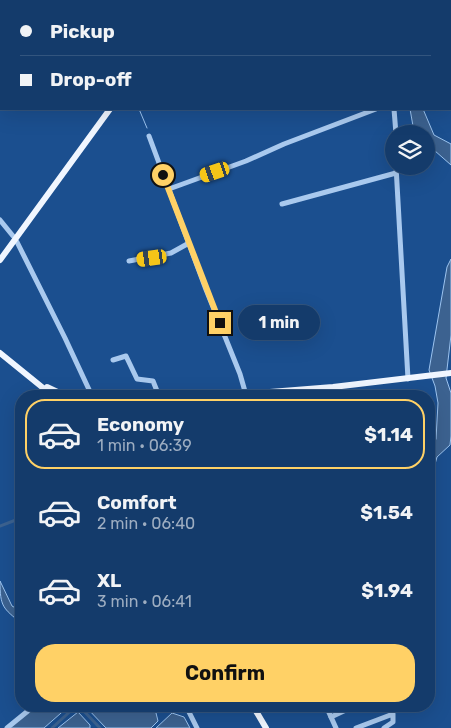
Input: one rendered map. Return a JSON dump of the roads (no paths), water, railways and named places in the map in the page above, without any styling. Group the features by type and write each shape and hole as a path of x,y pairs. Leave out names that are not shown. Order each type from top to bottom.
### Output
{"main road":[{"path":"0,260 109,110"},
{"path":"0,352 46,390"},
{"path":"297,390 449,374"},
{"path":"37,383 53,390"},
{"path":"257,712 266,728"}],"street":[{"path":"169,189 246,161 284,144 373,110"},
{"path":"394,110 395,125"},
{"path":"150,136 245,390"},
{"path":"282,204 392,175"},
{"path":"396,175 408,379"},
{"path":"0,220 13,236"},
{"path":"17,242 89,390"},
{"path":"129,261 171,253 189,242"},
{"path":"113,360 124,356 129,358 137,379 153,381 157,390"},
{"path":"7,728 27,712"},
{"path":"189,712 197,728"},
{"path":"328,712 336,728"},
{"path":"331,718 341,712"},
{"path":"356,728 368,726 393,714 393,722 384,728"}],"water":[{"path":"410,110 423,110 430,125 413,125"},
{"path":"435,136 451,144 451,165 435,151"},
{"path":"451,259 451,335 446,378 451,393 451,436 450,445 437,457 435,464 438,403 435,386 429,370 447,267"},
{"path":"0,581 12,606 15,608 15,618 6,610 1,596"},
{"path":"28,712 62,712 44,728 8,728"},
{"path":"78,712 90,725 90,728 58,728"},
{"path":"91,712 155,712 158,721 151,728 106,728"},
{"path":"172,713 184,717 190,728 156,728"}],"waterway":[{"path":"139,110 147,128"},
{"path":"0,526 15,520"},
{"path":"52,728 69,712"},
{"path":"85,712 100,728"}]}
